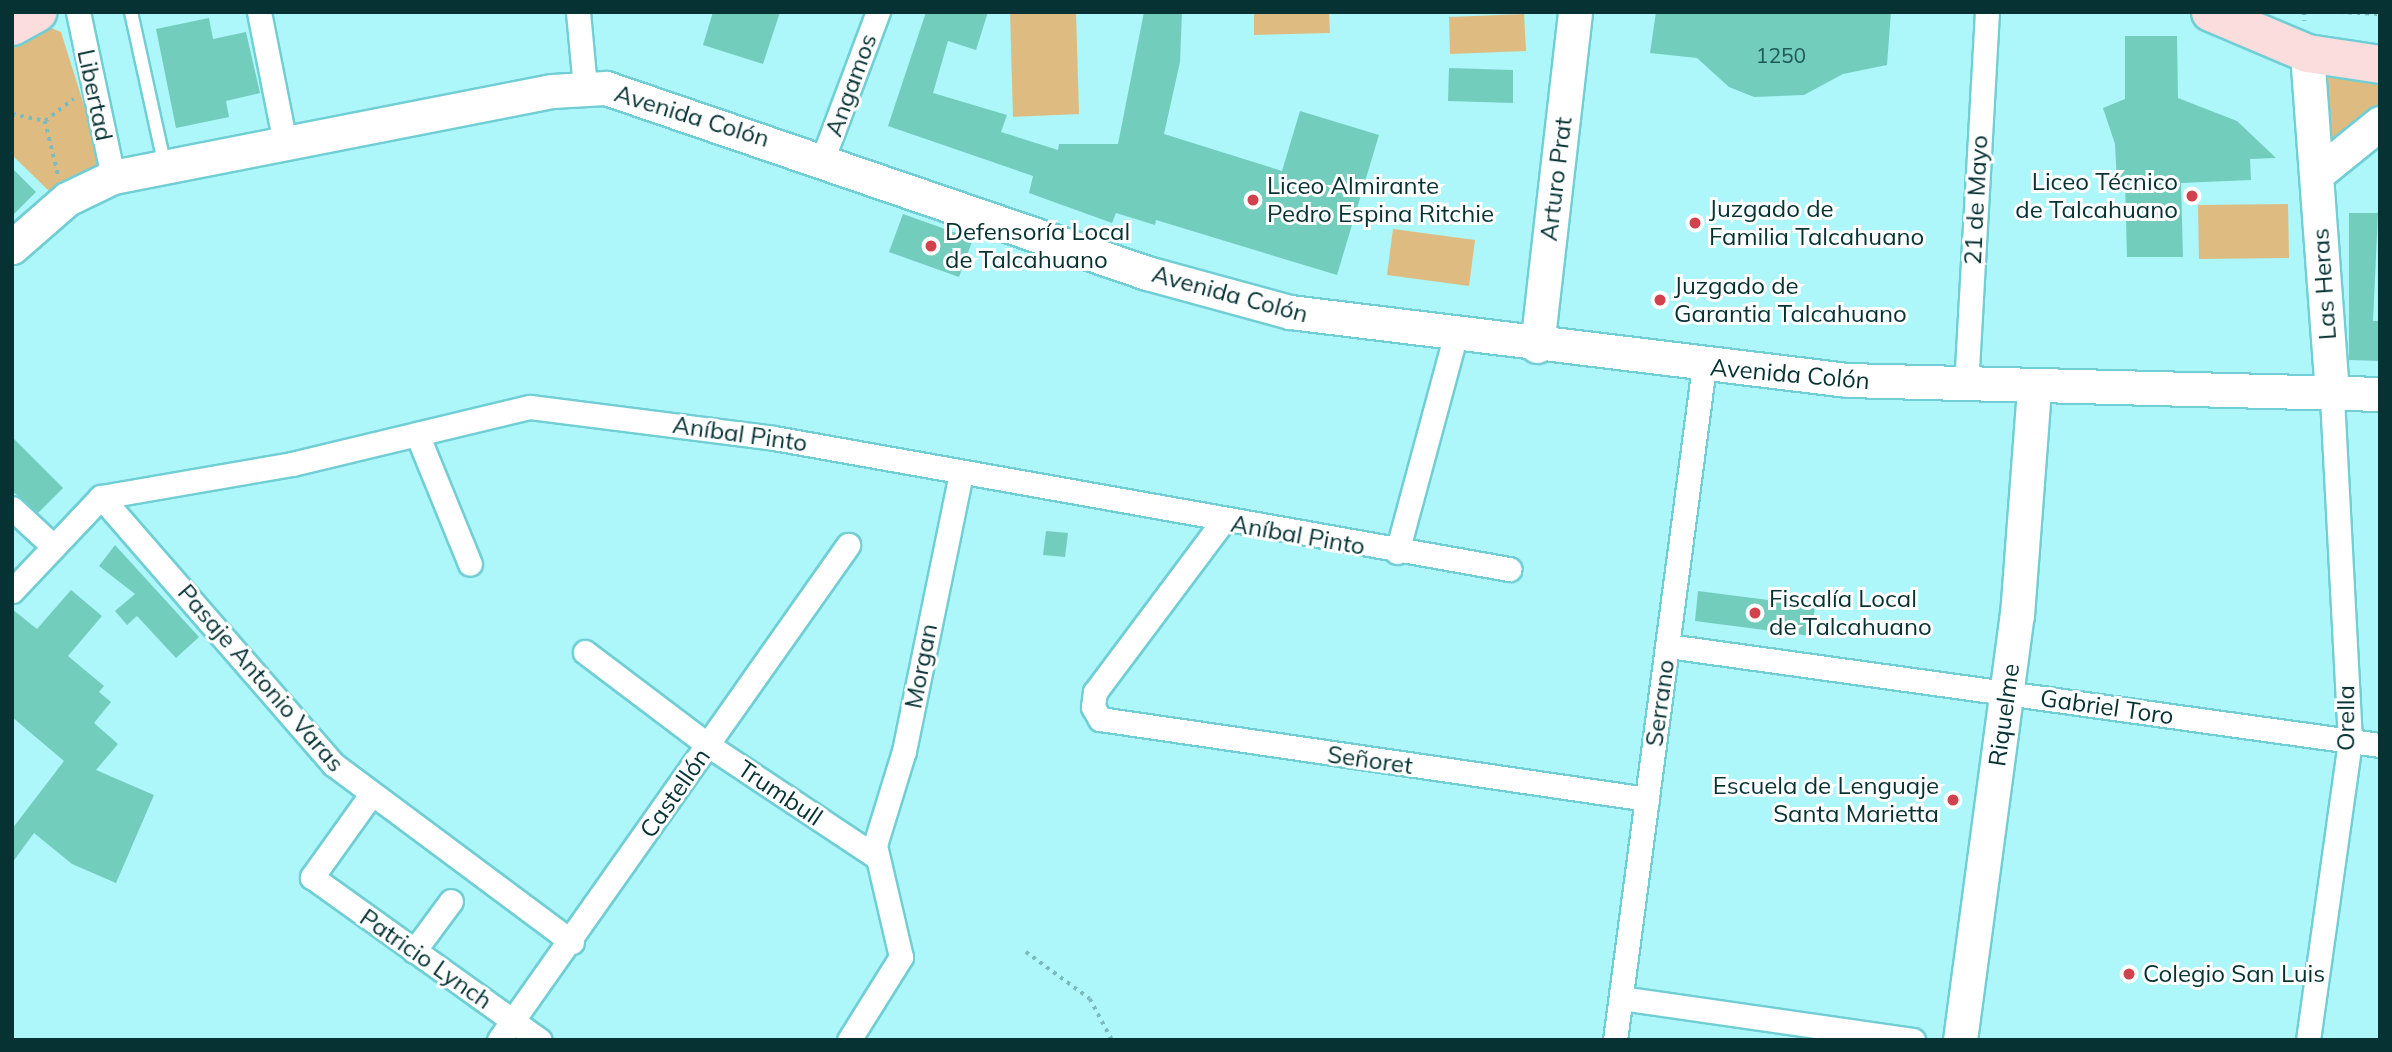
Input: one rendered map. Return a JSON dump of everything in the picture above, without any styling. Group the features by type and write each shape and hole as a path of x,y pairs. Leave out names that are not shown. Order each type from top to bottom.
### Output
{"main road":[{"path":"12,26 37,12"},
{"name":"Arturo Prat","path":"1537,346 1575,12"},
{"path":"2210,12 2307,53 2380,64"},
{"path":"2265,12 2323,31 2380,38"},
{"name":"Las Heras","path":"2307,53 2332,394"},
{"name":"Avenida Colón","path":"12,247 67,198 113,177 585,88 640,96 1195,289 1290,312 1455,337 1704,366 1966,387 2380,394"},
{"path":"2317,174 2380,122"},
{"name":"Riquelme","path":"1959,1040 2007,692 2034,388"}],"street":[{"name":"Libertad","path":"78,12 113,177"},
{"path":"259,12 285,143"},
{"path":"578,12 585,88"},
{"name":"Angamos","path":"823,158 878,12"},
{"name":"21 de Mayo","path":"1966,387 1987,12"},
{"path":"1397,552 1455,337"},
{"name":"Serrano","path":"1615,1040 1704,366"},
{"name":"Orella","path":"2308,1040 2350,741 2332,394"},
{"name":"Aníbal Pinto","path":"101,497 545,407 774,438 1223,521 1508,569"},
{"path":"417,434 470,564"},
{"name":"Morgan","path":"875,856 917,693 961,474"},
{"path":"12,592 52,545 101,497"},
{"name":"Pasaje Antonio Varas","path":"101,497 307,737 370,796 572,942"},
{"path":"12,508 52,545"},
{"name":"Señoret","path":"1223,521 1095,692 1095,714 1113,724 1647,799"},
{"name":"Castellón","path":"499,1040 572,942 848,545"},
{"name":"Gabriel Toro","path":"1668,646 2380,745"},
{"name":"Trumbull","path":"585,653 708,746 875,856"},
{"name":"Patricio Lynch","path":"370,796 312,877 540,1040"},
{"path":"849,1040 901,957 875,856"},
{"path":"414,951 451,901"},
{"path":"1621,998 1913,1040"}],"lane":[{"path":"131,12 165,167"}],"path":[{"path":"2340,12 2380,14"},
{"path":"12,114 45,121 94,89"},
{"path":"45,121 67,198"},
{"path":"1026,952 1090,999 1112,1040"}],"shaded area":[{"path":"1010,12 1076,12 1079,114 1013,117"},
{"path":"1254,12 1329,12 1330,33 1254,35"},
{"path":"1524,14 1526,51 1450,54 1449,17"},
{"path":"44,25 61,32 103,166 50,192 12,155 12,42"},
{"path":"2315,67 2380,75 2380,110 2322,154"},
{"path":"2288,204 2289,258 2199,259 2198,205"},
{"path":"1393,229 1475,240 1469,286 1387,275"}],"building":[{"path":"713,12 780,12 763,64 703,45"},
{"path":"926,12 988,12 976,50 948,41 933,93 1007,115 1001,132 1058,150 1059,144 1118,144 1144,12 1182,12 1180,62 1164,134 1282,171 1300,111 1379,135 1337,275 1156,220 1155,225 1116,213 1112,223 1029,193 1033,176 888,126"},
{"path":"1656,12 1891,12 1887,65 1843,74 1804,95 1754,97 1729,87 1697,58 1650,53"},
{"path":"209,18 213,39 246,32 260,93 226,101 229,117 176,128 156,29"},
{"path":"2125,36 2177,36 2178,98 2237,121 2276,158 2250,159 2251,180 2181,183 2183,257 2127,257 2125,182 2117,183 2115,144 2103,108 2125,99"},
{"path":"1449,68 1513,70 1513,103 1448,101"},
{"path":"12,168 36,192 12,216"},
{"path":"2349,213 2378,213 2373,321 2380,321 2380,361 2349,360"},
{"name":"Defensoría Local de Talcahuano","path":"903,214 973,239 959,277 889,252"},
{"path":"12,437 63,488 38,513 12,491"},
{"path":"1046,531 1068,533 1065,557 1043,555"},
{"path":"115,545 199,637 176,658 137,616 127,625 115,611 135,594 99,566"},
{"path":"71,590 102,616 68,656 104,686 99,692 111,702 94,723 118,744 96,770 154,795 116,883 72,864 34,833 12,863 12,829 64,761 12,717 12,609 37,629"},
{"name":"Fiscalía Local de Talcahuano","path":"1698,591 1815,606 1811,636 1695,621"}],"place":[{"name":"Liceo Técnico de Talcahuano","path":"2192,196"},
{"name":"Liceo Almirante Pedro Espina Ritchie","path":"1253,200"},
{"name":"Juzgado de Familia Talcahuano","path":"1695,223"},
{"name":"Defensoría Local de Talcahuano","path":"931,246"},
{"name":"Juzgado de Garantia Talcahuano","path":"1660,300"},
{"name":"Fiscalía Local de Talcahuano","path":"1755,613"},
{"name":"Escuela de Lenguaje Santa Marietta","path":"1953,800"},
{"name":"Colegio San Luis","path":"2129,974"}]}
